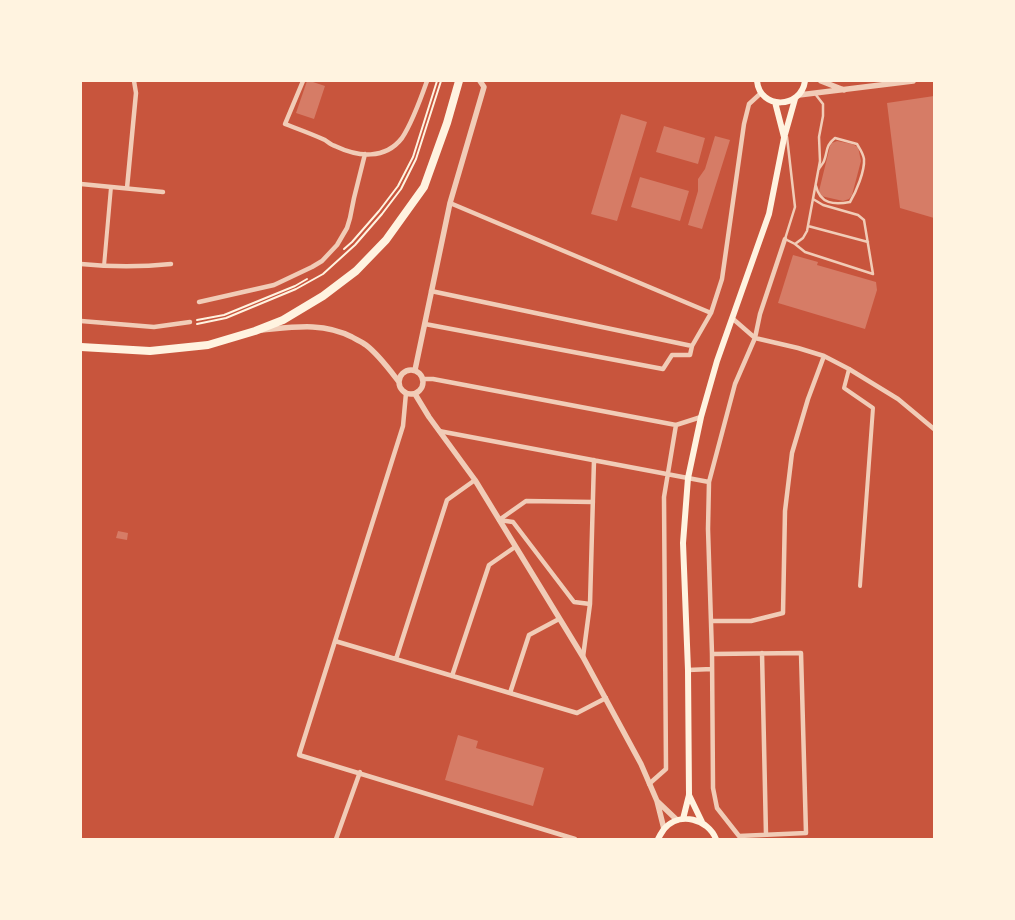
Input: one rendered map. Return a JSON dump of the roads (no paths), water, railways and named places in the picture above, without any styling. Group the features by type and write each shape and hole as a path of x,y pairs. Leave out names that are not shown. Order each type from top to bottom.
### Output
{"highway":[{"path":"81,347 150,351 208,345 255,331 283,320 323,296 356,270 386,240 424,186 447,123 459,81"}],"main road":[{"path":"757,81 757,86 767,99 785,103 797,97"},
{"path":"680,820 689,796 688,670 683,544 688,478 701,417 717,361 769,214 786,129 797,97 805,85 805,81"},
{"path":"775,102 784,138"},
{"path":"689,796 702,822"},
{"path":"658,839 664,829 670,824 680,820 693,819 702,822 710,828 716,839"}],"street":[{"path":"127,188 136,93 134,81"},
{"path":"303,81 285,124 327,141 333,146 365,154 380,154 399,142 406,131 427,81"},
{"path":"415,370 450,204 484,87 480,81"},
{"path":"821,81 831,83 846,90"},
{"path":"797,97 913,81"},
{"path":"425,324 663,369 672,355 690,355 692,346 710,312 722,279 744,124 749,104 761,93"},
{"path":"199,302 274,285 322,261 337,245 347,228 365,154"},
{"path":"81,184 163,192"},
{"path":"104,266 110,187"},
{"path":"450,204 710,312"},
{"path":"712,654 802,653 806,833 739,836 718,808 713,788 712,654 708,529 710,482 735,384 755,338 760,314 785,239"},
{"path":"81,264 143,267 171,264"},
{"path":"431,291 692,346"},
{"path":"732,318 755,338 824,356 848,369 898,399 934,429"},
{"path":"81,321 154,327 190,323"},
{"path":"255,331 309,326 327,328 346,334 365,344 383,362 406,393 415,394 422,388 423,379 420,373 415,370 408,370 402,374 399,382"},
{"path":"710,621 752,621 783,613 785,511 792,453 808,399 824,356"},
{"path":"848,369 844,388 873,408 860,586"},
{"path":"423,379 433,379 676,425 701,417"},
{"path":"406,393 403,426 299,755 576,839"},
{"path":"415,394 475,480 583,657 641,764 657,801 664,829"},
{"path":"650,784 666,769 664,497 676,425"},
{"path":"440,431 710,482"},
{"path":"583,657 590,604 594,460"},
{"path":"396,659 447,500 475,480"},
{"path":"498,520 526,501 593,502"},
{"path":"498,520 513,522 574,602 590,604"},
{"path":"452,676 489,565 515,547"},
{"path":"510,693 529,635 559,619"},
{"path":"335,641 577,713 606,698"},
{"path":"762,653 766,835"},
{"path":"688,670 712,669"},
{"path":"336,839 360,772"},
{"path":"657,801 680,820"}],"lane":[{"path":"795,244 808,231 819,169 819,137 824,116 823,104 815,94"},
{"path":"786,129 795,206 785,239 805,252 873,274 864,220 858,214 823,205 813,199"},
{"path":"816,186 817,194 824,200 839,204 850,202 857,190 862,170 864,160 862,151 857,144 835,138 830,142 824,161 819,169"},
{"path":"808,226 868,242"}]}
